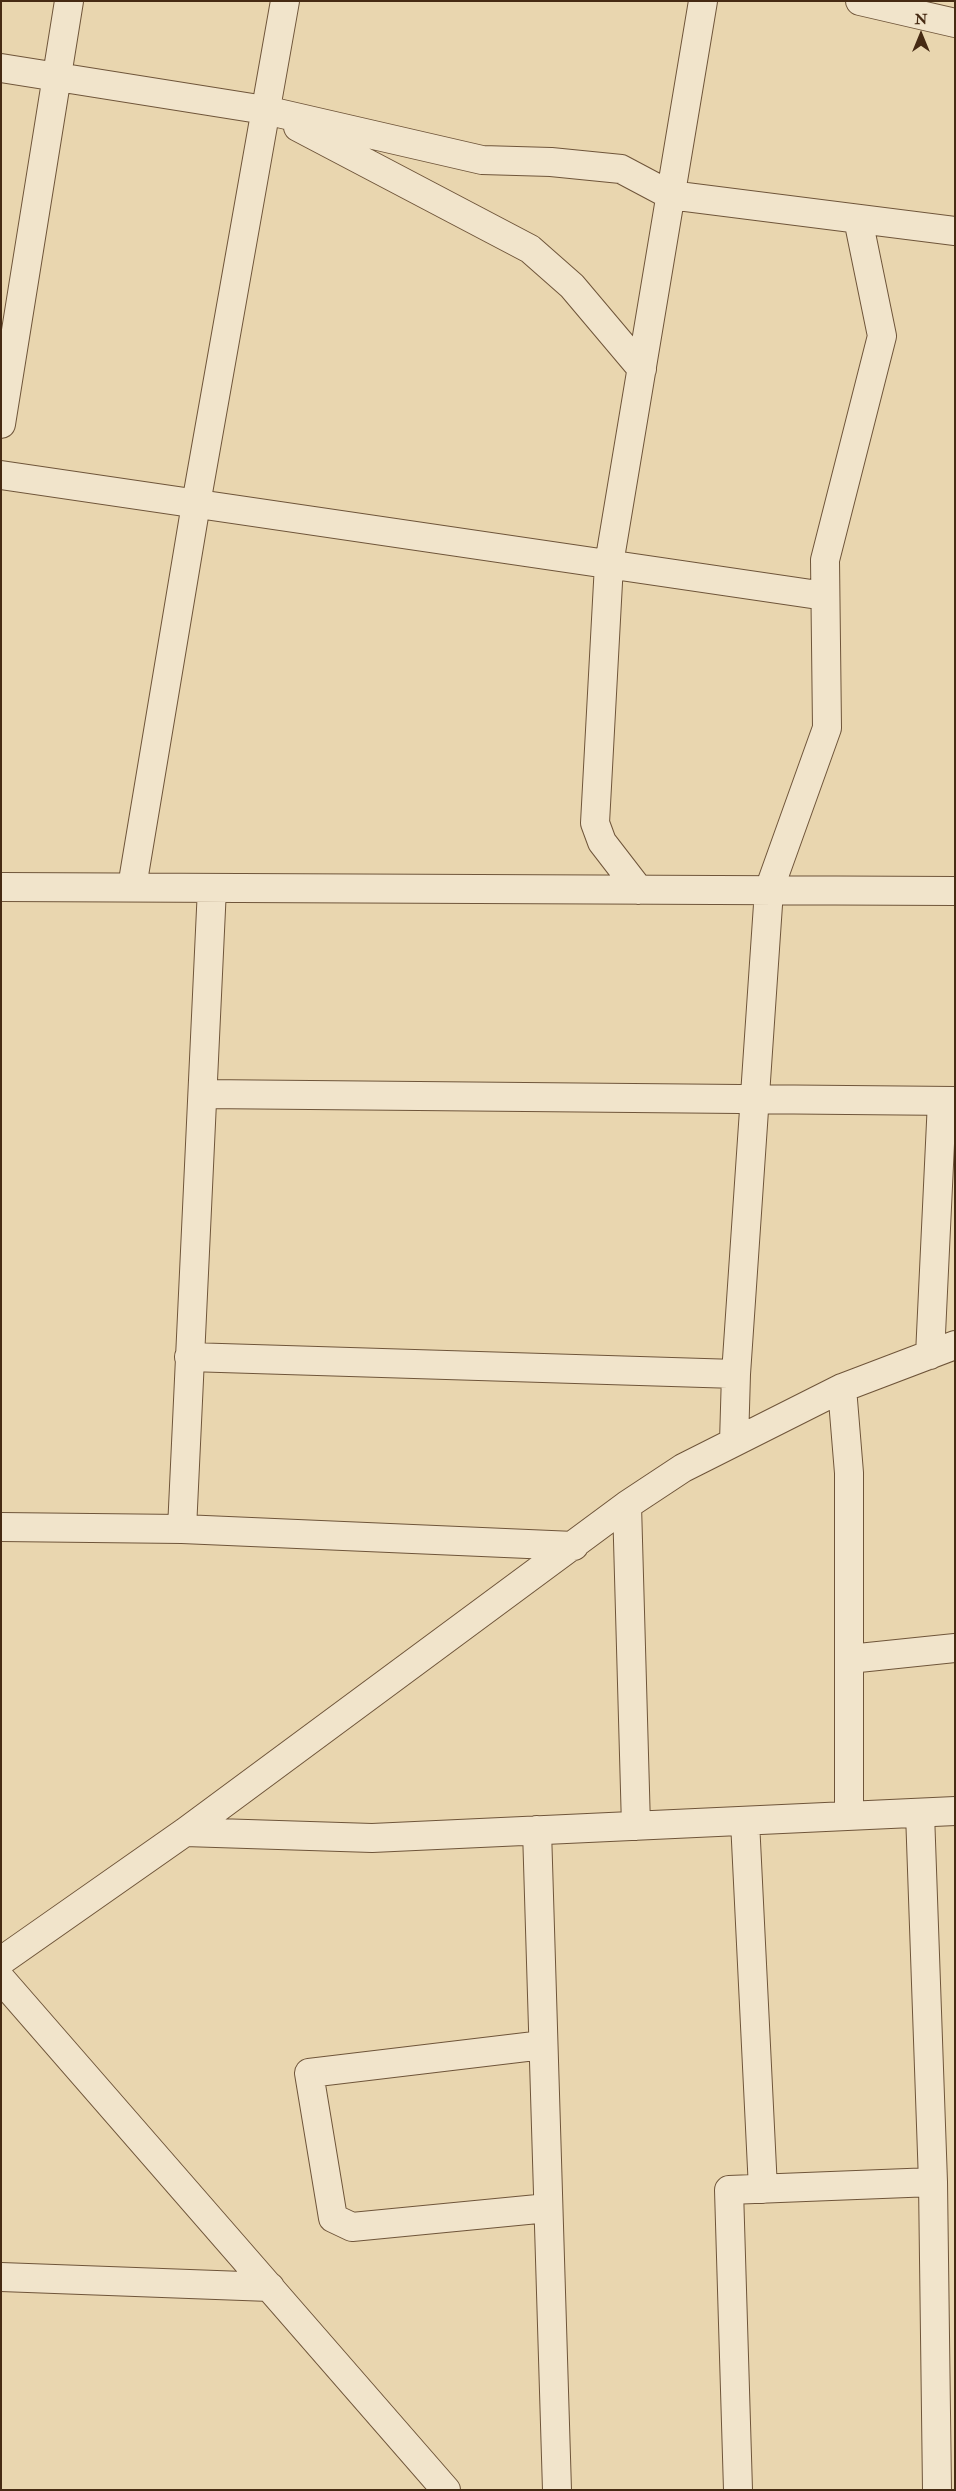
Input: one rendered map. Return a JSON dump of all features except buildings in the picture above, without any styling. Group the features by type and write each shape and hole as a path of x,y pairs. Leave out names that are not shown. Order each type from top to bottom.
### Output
{"street":[{"path":"1,424 69,1"},
{"path":"132,888 196,504 285,1"},
{"path":"639,890 602,842 596,823 609,564 703,1"},
{"path":"860,1 955,23"},
{"path":"1,68 265,110 482,160 551,162 621,169 670,195 955,231"},
{"path":"265,110 530,249 572,286 642,369"},
{"path":"734,1442 736,1374 769,890 827,728 825,560 882,336 858,219"},
{"path":"1,475 825,596"},
{"path":"1,887 955,891"},
{"path":"182,1529 212,888"},
{"path":"203,1094 949,1101 930,1355"},
{"path":"1,1960 184,1832 574,1546 626,1505 683,1468 842,1388 955,1345"},
{"path":"189,1357 736,1374"},
{"path":"842,1388 849,1473 849,1816"},
{"path":"626,1505 636,1826"},
{"path":"1,1527 182,1529 574,1546"},
{"path":"849,1659 955,1648"},
{"path":"184,1832 372,1838 955,1811"},
{"path":"920,1813 933,2182 937,2490"},
{"path":"745,1821 762,2189"},
{"path":"537,1830 557,2490"},
{"path":"1,1979 446,2490"},
{"path":"543,2045 309,2073 333,2218 352,2227 548,2208"},
{"path":"738,2490 728,2190 933,2182"},
{"path":"1,2277 270,2287"}]}
